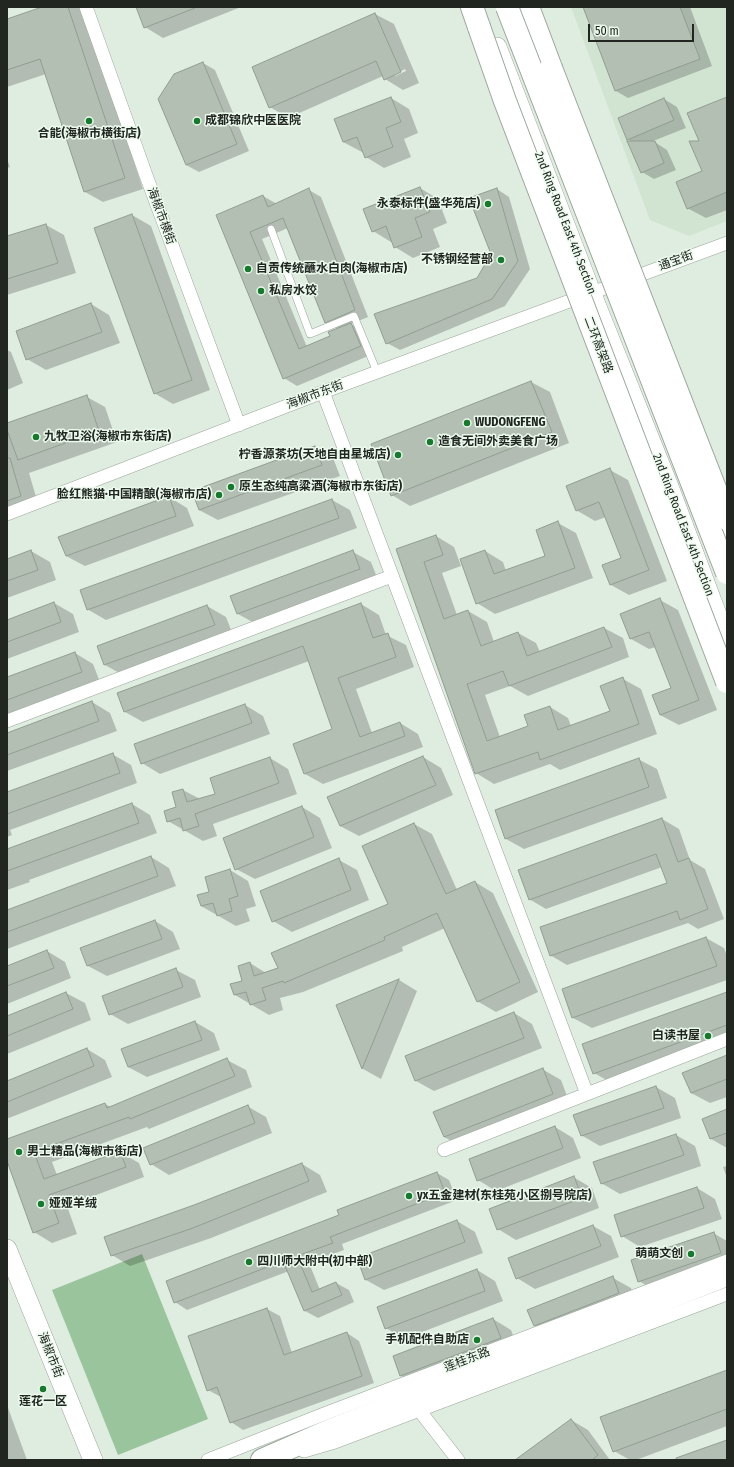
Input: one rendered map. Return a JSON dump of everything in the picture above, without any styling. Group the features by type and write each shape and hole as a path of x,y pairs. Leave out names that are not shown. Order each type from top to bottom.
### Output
{"highway":[{"name":"二环高架路","path":"472,7 505,101 727,682"},
{"path":"507,7 727,573"},
{"path":"528,7 727,519"},
{"path":"505,101 518,174 711,668 727,691"},
{"path":"262,1460 326,1432 727,1275"}],"main road":[{"name":"2nd Ring Road East 4th Section","path":"481,7 591,292 668,484 727,641"},
{"path":"519,7 727,541"},
{"name":"海椒市街","path":"7,1249 93,1460"}],"street":[{"name":"海椒市横街","path":"86,7 147,178 239,425"},
{"name":"通宝街","path":"625,280 727,243"},
{"name":"海椒市东街","path":"7,514 323,392 625,280"},
{"path":"323,392 587,1094"},
{"path":"7,721 392,576"},
{"path":"444,1150 727,1039"},
{"name":"莲桂东路","path":"208,1460 324,1414 727,1261"},
{"path":"283,1459 335,1442 727,1294"},
{"path":"419,1410 458,1460"}],"lane":[{"path":"271,229 310,334 354,316 377,372"}],"shaded area":[{"path":"571,7 727,7 727,221 689,236 650,220"}],"green space":[{"path":"142,1254 208,1419 118,1455 52,1290"}],"building":[{"path":"42,7 68,7 125,178 84,192 40,59 7,70 7,19"},
{"path":"136,7 195,7 195,8 144,28"},
{"path":"583,7 680,7 700,59 615,91"},
{"path":"375,13 401,72 384,80 376,61 269,108 252,67"},
{"name":"成都锦欣中医医院","path":"203,62 237,144 186,165 158,99 174,74"},
{"path":"391,97 401,122 386,128 393,147 365,158 357,137 343,142 334,119"},
{"path":"727,97 727,192 687,209 676,182 702,171 689,141 699,141 687,113"},
{"path":"664,98 674,120 627,140 618,118"},
{"path":"627,141 655,141 664,163 641,173"},
{"path":"420,187 430,212 415,218 422,237 394,248 386,226 372,232 363,209"},
{"path":"309,188 355,310 325,323 283,218 250,232 299,349 330,336 328,332 351,323 361,346 283,379 216,215 263,195 268,207"},
{"path":"497,188 518,261 492,299 386,344 374,314 477,278 491,254 469,198"},
{"path":"132,214 192,380 154,394 94,228"},
{"path":"46,224 58,263 7,279 7,236"},
{"path":"91,303 102,332 26,360 16,331"},
{"path":"531,381 552,432 391,496 371,444"},
{"path":"87,395 99,431 18,460 7,430 7,423"},
{"path":"315,446 322,465 199,510 192,491"},
{"path":"7,458 10,458 21,496 7,501"},
{"path":"610,468 649,570 610,585 602,565 621,558 599,502 576,511 566,486"},
{"path":"169,496 176,516 66,556 58,537"},
{"path":"332,499 339,518 87,610 80,590"},
{"path":"558,521 575,568 476,604 460,559 485,550 494,574 545,556 536,530"},
{"path":"436,535 443,555 424,562 444,619 468,610 481,646 518,632 527,656 604,627 612,647 509,686 503,671 467,684 487,741 528,726 524,715 550,706 558,730 610,711 600,686 623,677 639,724 540,760 538,752 475,774 396,549"},
{"path":"31,550 38,570 7,581 7,559"},
{"path":"353,550 360,569 237,614 230,596"},
{"path":"660,598 699,700 660,715 652,695 671,688 649,632 630,639 620,614"},
{"path":"54,602 61,622 7,642 7,620"},
{"path":"361,603 373,638 388,633 396,657 338,678 360,737 400,722 405,736 304,774 293,744 332,729 303,646 124,712 117,693"},
{"path":"207,605 215,625 104,665 97,646"},
{"path":"75,652 82,672 7,700 7,677"},
{"path":"92,701 99,721 7,755 7,733"},
{"path":"245,704 252,723 141,764 134,744"},
{"path":"113,753 120,773 7,814 7,792"},
{"path":"423,756 436,785 340,826 327,797"},
{"path":"270,757 279,783 195,814 199,826 183,831 180,818 167,822 164,811 176,807 172,792 183,789 187,802 215,794 210,778"},
{"path":"639,758 649,787 505,839 495,810"},
{"path":"132,803 139,823 7,871 7,849"},
{"path":"302,806 314,837 235,870 223,838"},
{"path":"662,818 678,862 689,858 708,909 680,920 677,911 550,956 540,927 667,883 656,854 529,900 518,870"},
{"path":"414,823 446,894 475,881 520,982 477,1002 437,913 384,937 385,940 284,983 283,981 262,988 266,1000 250,1005 246,992 234,995 230,984 242,981 238,966 250,962 254,976 278,968 271,953 388,904 362,846"},
{"path":"151,856 158,876 7,932 7,910"},
{"path":"339,858 351,890 272,922 260,891"},
{"path":"230,869 238,896 229,899 232,911 217,916 213,903 201,906 197,895 209,892 205,877"},
{"path":"155,920 162,939 87,966 80,948"},
{"path":"706,937 717,966 572,1018 562,989"},
{"path":"47,950 54,968 7,986 7,966"},
{"path":"176,968 183,987 109,1015 102,996"},
{"path":"399,979 362,1069 336,1005"},
{"path":"66,992 73,1009 7,1036 7,1016"},
{"path":"727,992 727,1025 593,1074 582,1044"},
{"path":"514,1012 524,1038 415,1081 405,1056"},
{"path":"195,1021 202,1040 128,1067 121,1049"},
{"path":"87,1048 94,1066 7,1102 7,1081"},
{"path":"727,1055 727,1079 691,1093 682,1073"},
{"path":"227,1058 235,1076 130,1119 129,1117 34,1152 44,1179 120,1151 126,1167 49,1195 59,1223 33,1233 7,1161 7,1139 105,1103 107,1108"},
{"path":"543,1068 553,1094 444,1137 433,1112"},
{"path":"656,1086 664,1108 581,1136 573,1115"},
{"path":"248,1105 255,1123 150,1165 143,1148"},
{"path":"727,1109 727,1133 710,1139 702,1119"},
{"path":"555,1126 563,1148 477,1181 469,1159"},
{"path":"676,1134 684,1155 601,1184 593,1162"},
{"path":"302,1163 309,1181 193,1228 111,1256 104,1237 194,1205"},
{"path":"437,1172 445,1193 330,1237 333,1243 297,1256 312,1292 336,1282 342,1295 304,1311 283,1261 174,1303 166,1281 339,1215 337,1210"},
{"path":"574,1176 582,1198 497,1230 489,1209"},
{"path":"697,1187 704,1208 621,1237 614,1215"},
{"path":"457,1220 465,1242 365,1280 357,1258"},
{"path":"593,1225 601,1246 516,1279 508,1258"},
{"path":"714,1232 721,1253 638,1282 631,1260"},
{"path":"477,1269 485,1291 385,1329 377,1307"},
{"path":"613,1276 619,1293 534,1326 527,1310"},
{"path":"267,1308 284,1355 347,1332 362,1376 230,1423 217,1387 207,1391 188,1336"},
{"path":"493,1318 501,1338 400,1376 393,1356"},
{"path":"727,1370 727,1409 613,1452 600,1417"},
{"path":"571,1419 598,1455 592,1460 515,1460"},
{"path":"727,1440 727,1460 676,1460 676,1458"}],"place":[{"name":"合能(海椒市横街店)","path":"89,121"},
{"name":"成都锦欣中医医院","path":"197,121"},
{"name":"永泰标件(盛华苑店)","path":"488,204"},
{"name":"不锈钢经营部","path":"501,260"},
{"name":"自贡传统蘸水白肉(海椒市店)","path":"248,269"},
{"name":"私房水饺","path":"261,291"},
{"name":"WUDONGFENG","path":"467,423"},
{"name":"九牧卫浴(海椒市东街店)","path":"36,437"},
{"name":"造食无间外卖美食广场","path":"430,442"},
{"name":"柠香源茶坊(天地自由星城店)","path":"398,455"},
{"name":"原生态纯高粱酒(海椒市东街店)","path":"231,487"},
{"name":"脸红熊猫·中国精酿(海椒市店)","path":"219,495"},
{"name":"白读书屋","path":"708,1036"},
{"name":"男士精品(海椒市街店)","path":"19,1152"},
{"name":"yx五金建材(东桂苑小区捌号院店)","path":"409,1196"},
{"name":"娅娅羊绒","path":"41,1204"},
{"name":"萌萌文创","path":"691,1254"},
{"name":"四川师大附中(初中部)","path":"249,1262"},
{"name":"手机配件自助店","path":"477,1340"},
{"name":"莲花一区","path":"43,1389"}]}
